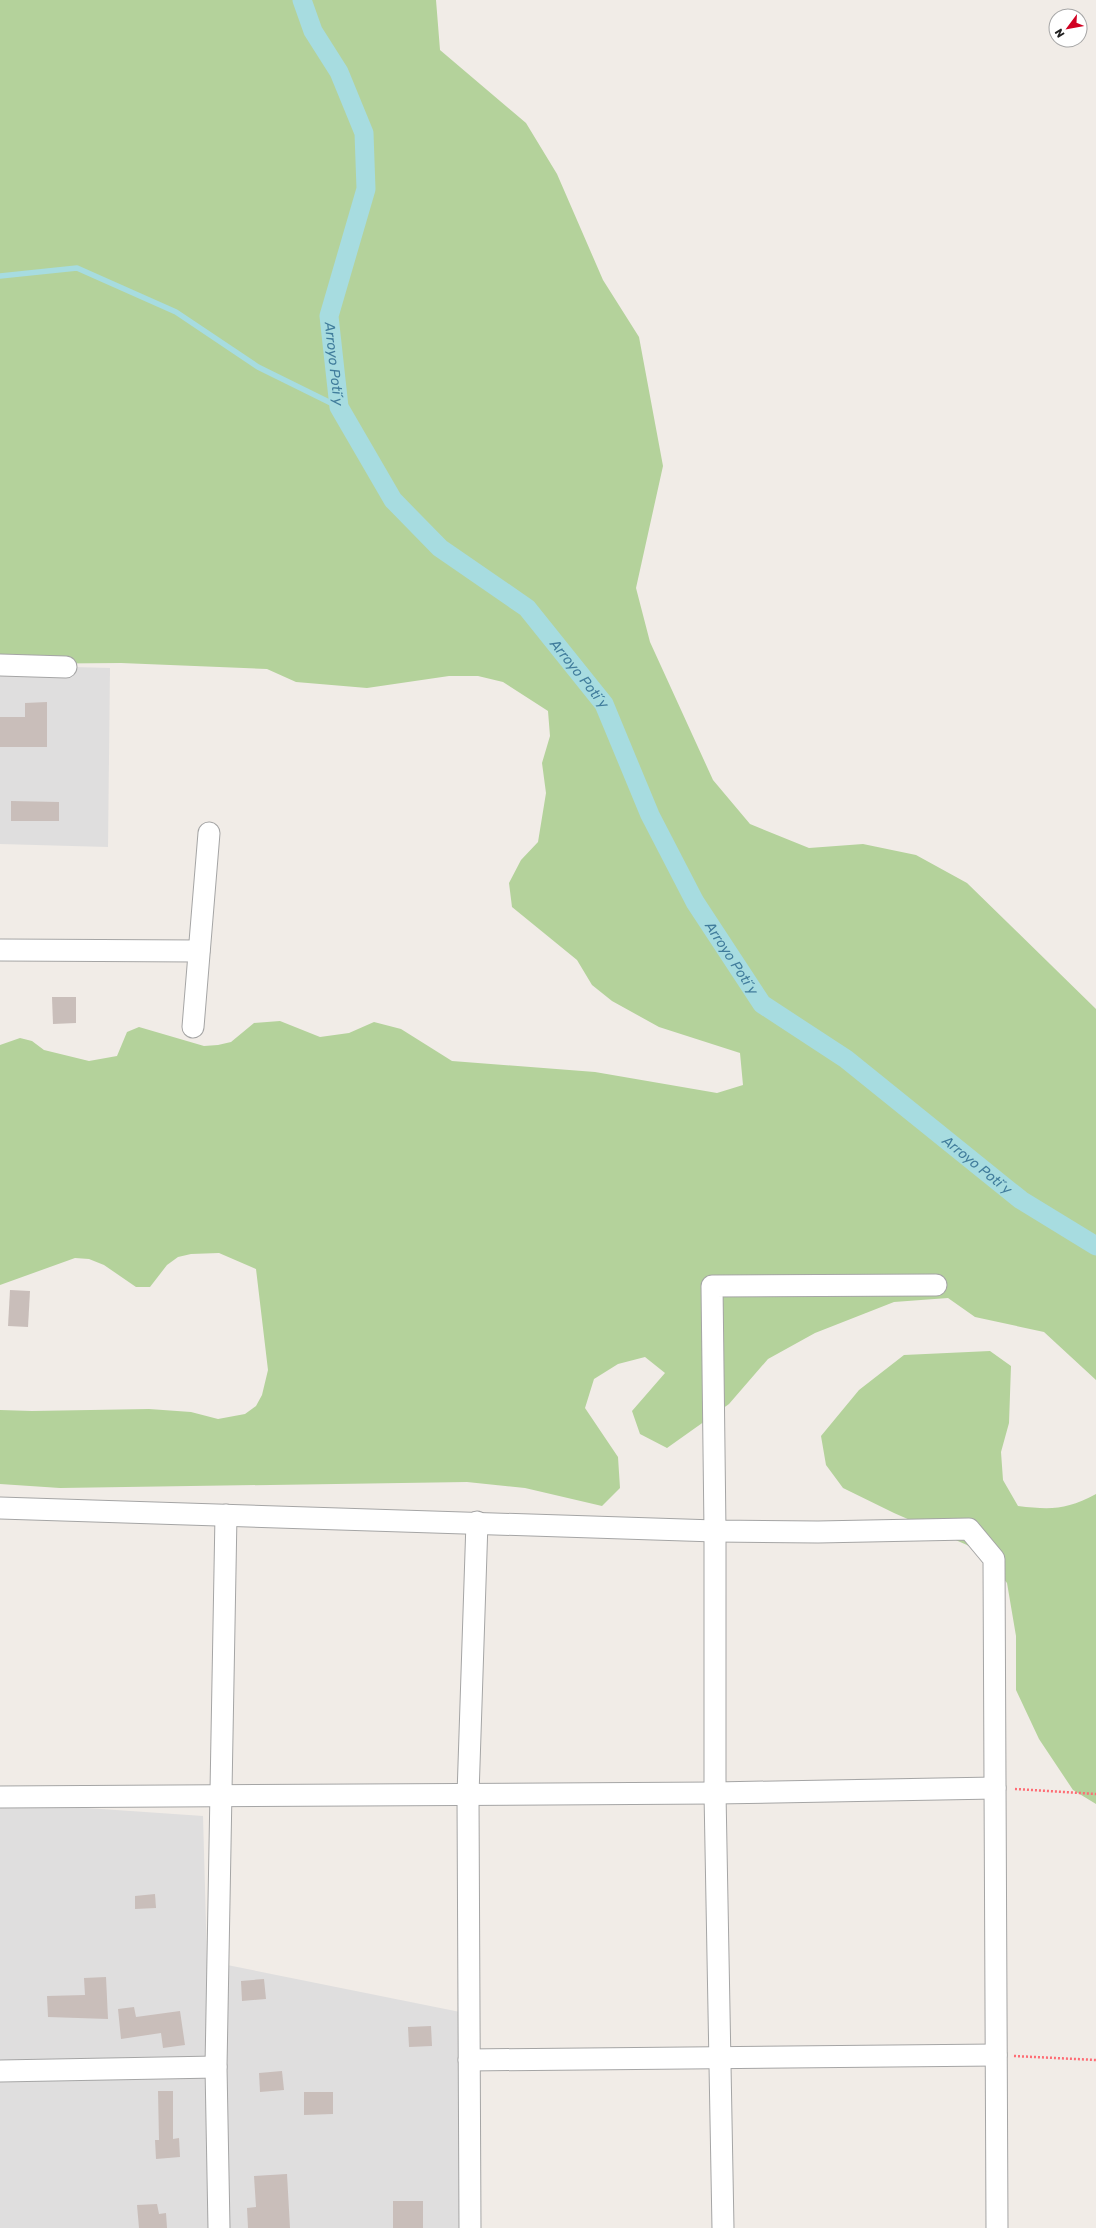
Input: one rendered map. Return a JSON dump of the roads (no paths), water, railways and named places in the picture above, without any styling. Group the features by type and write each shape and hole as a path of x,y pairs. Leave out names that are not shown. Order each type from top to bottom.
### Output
{"street":[{"path":"0,665 66,667"},
{"path":"194,1027 209,833"},
{"path":"0,950 199,951"},
{"path":"723,2228 715,1793 715,1531 712,1286 936,1285"},
{"path":"0,1508 477,1522 715,1531 818,1532 968,1529 994,1560 997,2228"},
{"path":"219,2228 216,2067 226,1515"},
{"path":"470,2228 468,1795 477,1522"},
{"path":"0,1797 715,1793 995,1788"},
{"path":"469,2060 996,2055"},
{"path":"0,2071 216,2067"}],"waterway":[{"name":"Arroyo Poti´y","path":"302,0 313,31 339,72 364,133 366,189 329,316 339,407 393,500 440,548 527,608 604,704 650,815 695,902 762,1004 846,1059 1021,1200 1096,1246"},
{"path":"0,276 77,268 176,312 258,367 339,407"}]}
